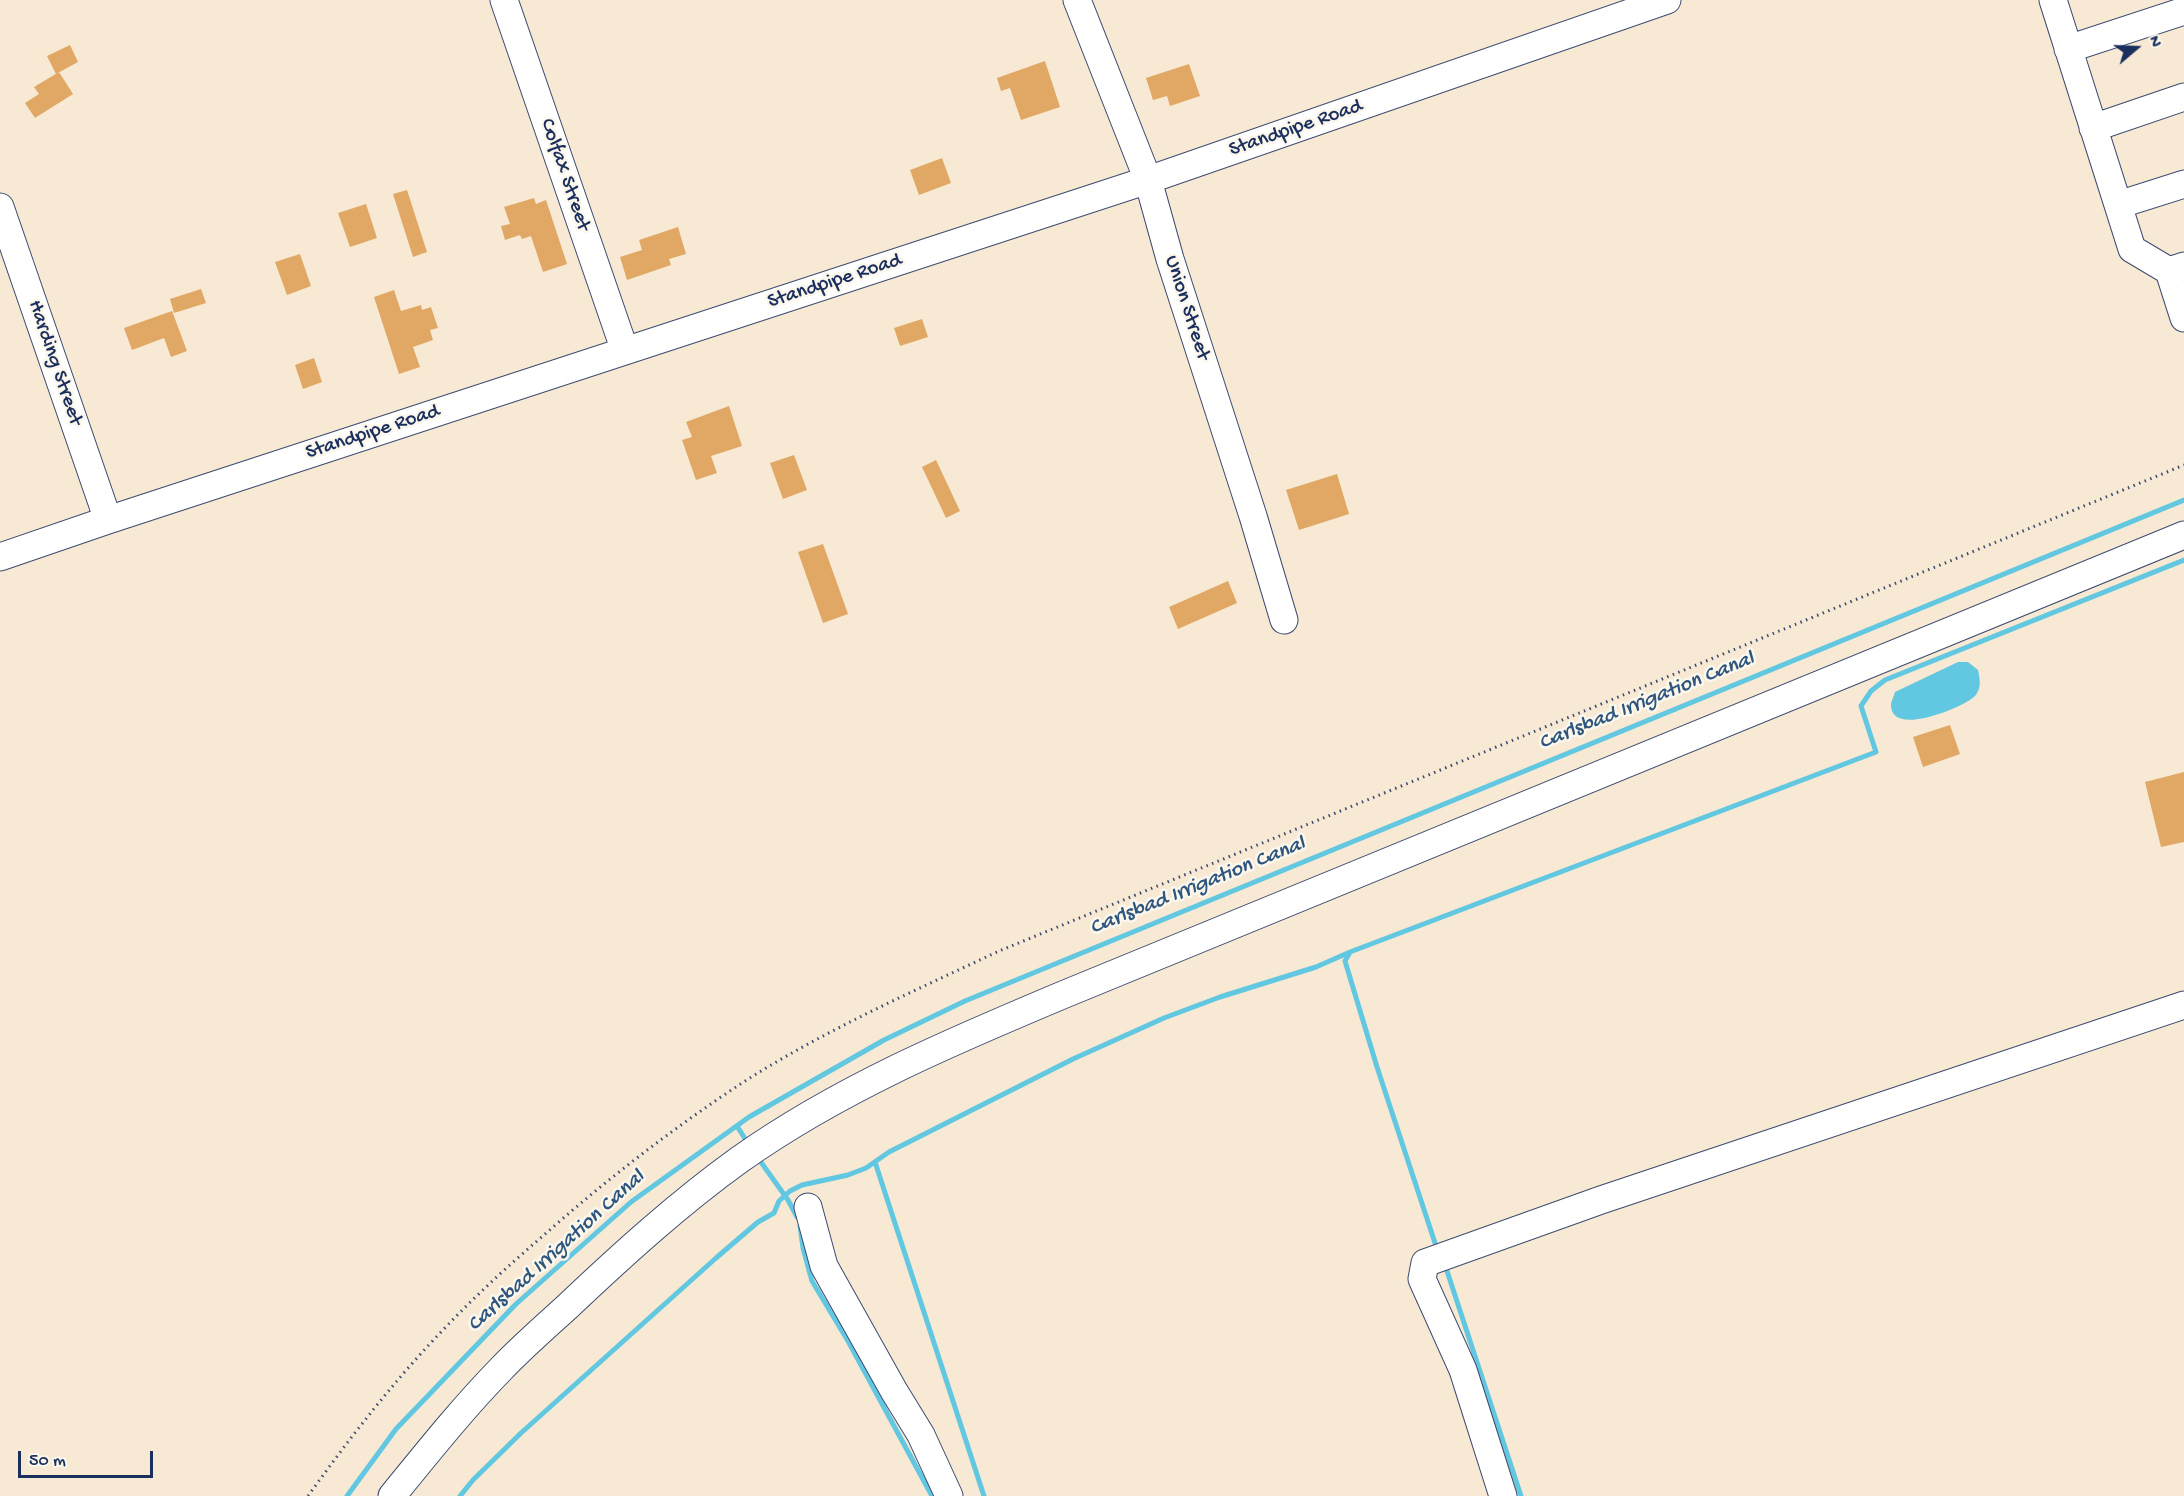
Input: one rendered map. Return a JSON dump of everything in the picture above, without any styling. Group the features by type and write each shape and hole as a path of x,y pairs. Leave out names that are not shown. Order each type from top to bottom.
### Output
{"street":[{"name":"Colfax Street","path":"504,0 625,351"},
{"name":"Union Street","path":"1077,0 1148,180 1170,259 1284,620"},
{"name":"Standpipe Road","path":"0,557 1148,180 1667,0"},
{"path":"2053,0 2132,249 2177,269 2184,318"},
{"path":"2068,49 2184,11"},
{"path":"2093,128 2184,97"},
{"path":"2118,205 2184,183"},
{"name":"Harding Street","path":"0,207 108,520"},
{"path":"392,1496 449,1426 501,1369 609,1266 683,1202 750,1154 814,1113 899,1066 1065,994 2184,535"},
{"path":"1503,1496 1463,1370 1422,1279 1425,1263 1601,1200 2184,1005"},
{"path":"808,1207 824,1266 921,1435 949,1496"}],"path":[{"path":"308,1496 355,1434 441,1331 496,1276 627,1165 743,1083 809,1044 881,1006 999,951 2184,465"}],"water":[{"path":"1958,662 1968,662 1978,670 1979,688 1974,697 1943,713 1928,717 1914,720 1902,719 1894,715 1891,705 1895,692"}],"building":[{"path":"70,45 78,62 56,74 47,56"},
{"path":"1045,61 1060,107 1021,120 1010,88 1001,91 997,78"},
{"path":"1189,64 1200,96 1170,106 1167,96 1153,100 1146,78"},
{"path":"59,72 73,94 35,118 25,103 39,94 34,87"},
{"path":"942,158 951,183 919,195 910,170"},
{"path":"407,190 427,252 413,257 393,194"},
{"path":"534,198 536,204 546,200 567,264 543,272 531,236 522,239 520,235 505,240 501,226 510,224 504,207"},
{"path":"366,204 377,238 350,247 338,213"},
{"path":"678,227 686,254 669,259 671,265 627,280 620,257 642,250 639,240"},
{"path":"300,254 311,286 287,295 275,262"},
{"path":"201,289 206,303 174,313 170,299"},
{"path":"394,290 401,311 421,305 422,310 431,307 438,328 430,330 433,340 413,347 420,367 399,374 374,297"},
{"path":"172,311 187,351 171,357 164,338 132,350 124,328"},
{"path":"922,319 928,337 900,346 894,328"},
{"path":"314,358 322,382 303,389 295,365"},
{"path":"729,406 742,446 711,456 717,473 696,480 682,440 692,437 686,422"},
{"path":"794,455 807,490 783,499 770,463"},
{"path":"936,460 960,511 946,518 922,467"},
{"path":"1337,474 1349,514 1299,530 1286,490"},
{"path":"823,544 848,614 823,623 798,552"},
{"path":"1228,581 1237,603 1178,629 1169,607"},
{"path":"1950,725 1960,754 1923,767 1913,737"},
{"path":"2184,772 2184,842 2161,847 2145,782"}],"waterway":[{"name":"Carlsbad Irrigation Canal","path":"347,1496 396,1429 516,1304 631,1202 749,1117 884,1040 965,1001 2184,500"},
{"path":"1437,1249 1345,961 1350,952 1876,752 1861,706 1871,691 1885,680 2184,560"},
{"path":"460,1496 521,1433 716,1258 758,1222 774,1213 779,1201 790,1191 802,1185 848,1175 866,1168 889,1152 1073,1059 1164,1018 1220,997 1316,967 1350,952"},
{"path":"737,1126 749,1145"},
{"path":"758,1158 788,1200 797,1217"},
{"path":"875,1162 984,1496"},
{"path":"800,1226 812,1281 848,1341 932,1496"},
{"path":"1447,1271 1521,1496"}]}
